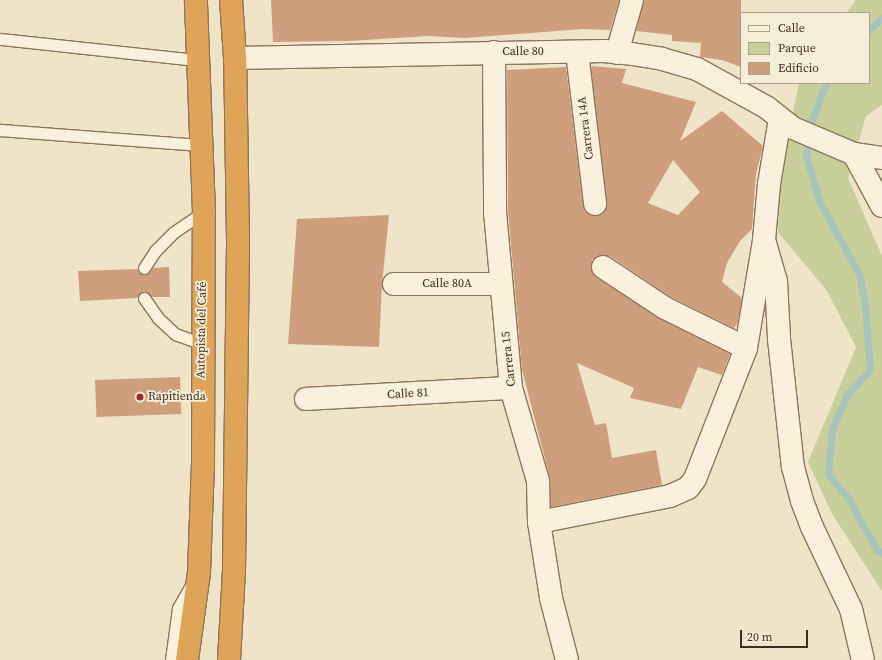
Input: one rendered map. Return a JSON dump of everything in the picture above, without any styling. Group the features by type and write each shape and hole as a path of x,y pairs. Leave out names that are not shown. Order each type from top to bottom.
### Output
{"highway":[{"name":"Autopista del Café","path":"186,660 199,572 203,464 202,344 204,212 196,0"},
{"path":"229,660 234,571 238,239 235,58 231,0"}],"street":[{"path":"617,52 632,0"},
{"name":"Calle 80","path":"235,58 494,52 617,52 662,59 697,69 766,107 786,124"},
{"name":"Carrera 15","path":"494,52 495,212 511,388 538,481 539,522 550,598 567,660"},
{"name":"Carrera 14A","path":"577,52 595,204"},
{"path":"539,522 670,496 688,488 695,479 746,348 764,240 769,184 786,124 835,144 854,154 882,158"},
{"path":"854,154 882,206"},
{"path":"764,240 773,262 776,281 779,339 793,467 802,501 812,527 851,608 863,660"},
{"path":"603,267 670,312 746,348"},
{"name":"Calle 80A","path":"394,284 501,284"},
{"name":"Calle 81","path":"306,399 511,388"}],"lane":[{"path":"0,39 198,60"},
{"path":"0,130 201,145"},
{"path":"144,268 155,251 174,232 204,212"},
{"path":"144,298 158,318 175,334 202,344"},
{"path":"171,660 178,608 199,572"}],"green space":[{"path":"856,0 882,0 882,105 866,116 848,178 882,256 882,591 832,514 808,462 856,347 827,291 778,232 781,172 799,84 870,84 870,12 847,12"}],"building":[{"path":"271,0 619,0 610,30 583,29 465,38 428,36 350,41 273,42"},
{"path":"644,0 741,0 740,67 722,60 700,57 701,43 672,41 672,35 636,31"},
{"path":"591,66 626,69 622,83 696,102 680,141 722,111 763,146 756,174 752,229 740,241 727,263 722,282 742,298 738,322 734,328 671,297 610,256 598,256 592,260 592,272 596,277 658,318 730,354 722,375 698,367 681,409 630,398 634,388 577,363 595,425 606,423 612,458 656,450 662,485 551,507 550,478 522,370 508,211 507,70 566,67 585,212 596,216 603,214 607,203","holes":["673,160 700,192 678,215 648,203"]},
{"path":"389,215 382,284 379,347 288,344 297,219"},
{"path":"169,267 170,297 152,297 144,291 137,298 80,301 78,271 137,269 144,275 152,268"},
{"path":"180,377 181,414 96,417 95,380"}],"waterway":[{"path":"870,29 882,18"},
{"path":"826,84 812,119 806,156 820,203 859,274 865,304 870,370 847,395 832,429 828,474 848,498 877,550 882,553"}],"place":[{"name":"Rapitienda","path":"140,397"}]}
